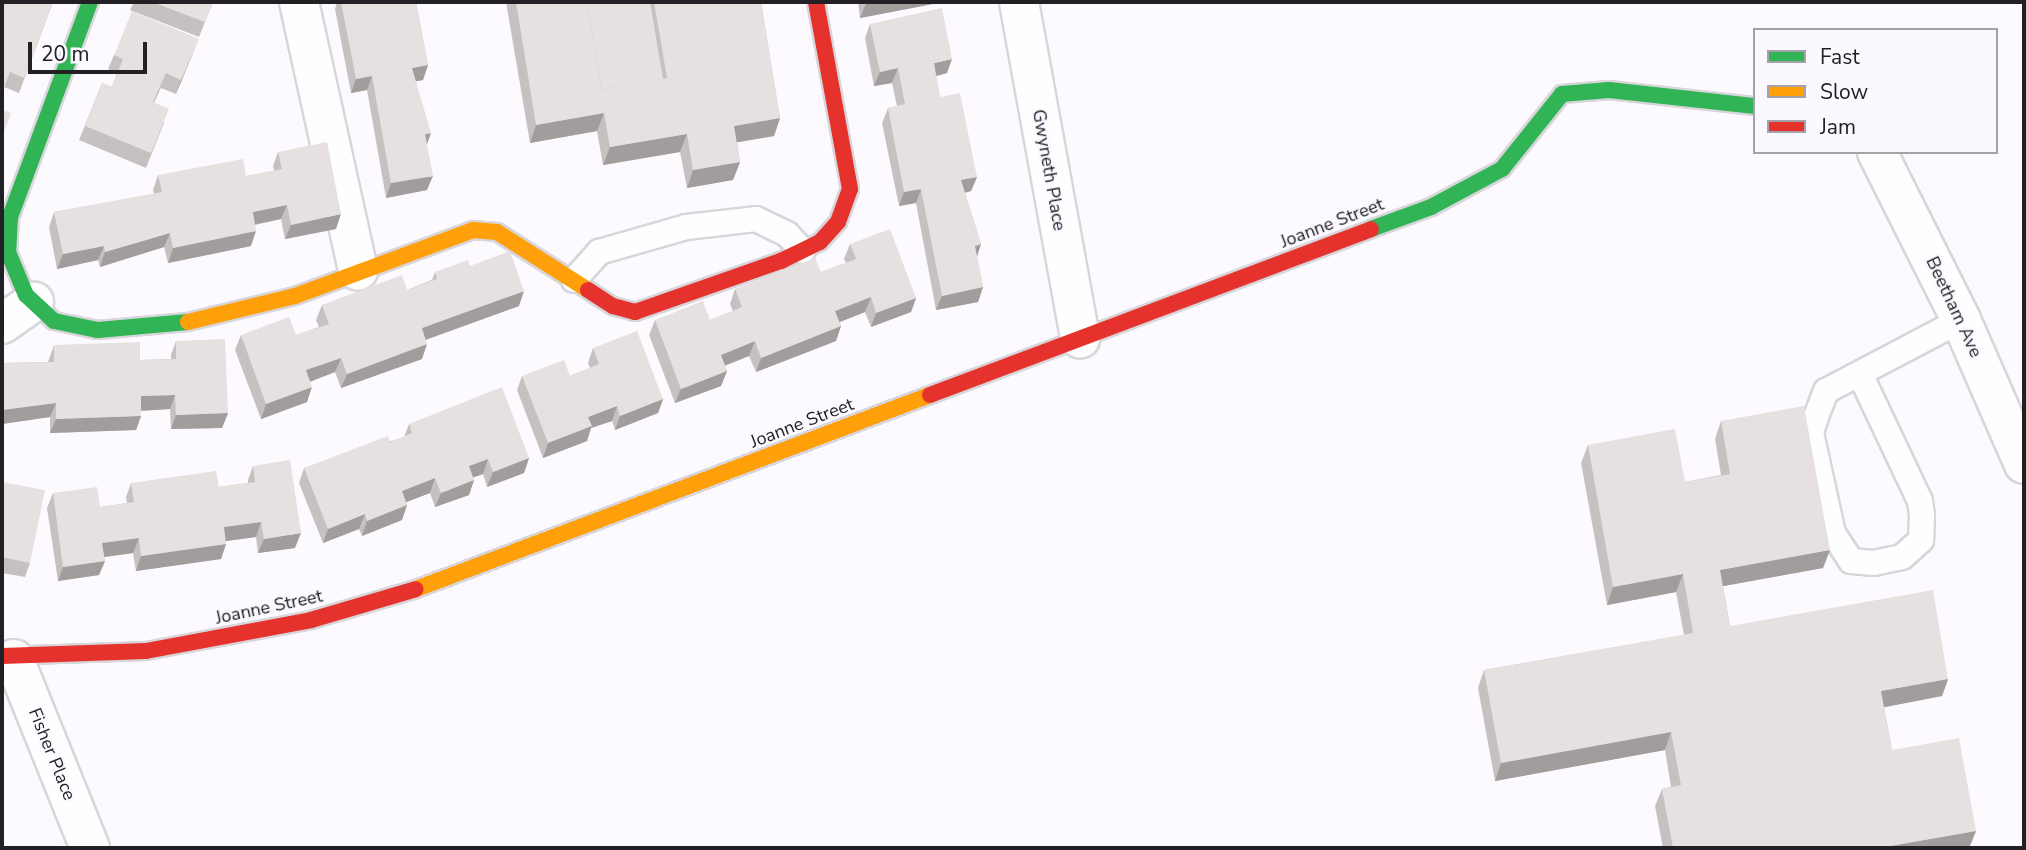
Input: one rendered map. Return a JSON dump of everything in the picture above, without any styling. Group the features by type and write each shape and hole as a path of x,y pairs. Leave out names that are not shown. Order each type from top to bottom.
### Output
{"street":[{"path":"90,2 10,217 8,252 26,295 54,321 98,330 175,325 295,296 473,230 497,232 612,306 635,312 803,251 820,242 838,222 850,189 817,2"},
{"path":"299,2 321,118 341,178 358,271"},
{"name":"Gwyneth Place","path":"1019,2 1080,339"},
{"name":"Joanne Street","path":"8,658 146,651 311,620 413,590 1431,207 1502,169 1562,94 1609,90 1753,106"},
{"name":"Beetham Ave","path":"1878,154 1961,320 2024,464"},
{"path":"2,324 34,302"},
{"name":"Fisher Place","path":"8,658 90,848"}],"lane":[{"path":"574,280 599,252 686,227 757,219 788,234 803,251"},
{"path":"1860,374 1920,501 1922,515 1921,540 1902,557 1874,563 1851,561 1833,533 1811,433 1826,391 1961,320"}],"building":[{"path":"2,2 53,2 24,78 10,72 2,93"},
{"path":"152,2 213,2 205,22"},
{"path":"341,2 416,2 428,65 412,68 431,133 425,134 433,176 391,183 372,76 356,79"},
{"path":"516,2 587,2 602,89 667,78 654,2 761,2 780,118 734,126 740,162 693,170 687,134 610,147 604,113 536,125"},
{"path":"587,2 650,2 663,79 602,89"},
{"path":"942,8 952,59 934,63 940,97 960,93 977,177 961,180 981,244 975,246 983,287 942,296 921,189 904,192 888,108 905,104 898,68 880,72 870,24"},
{"path":"132,11 199,39 181,80 166,73 153,102 169,109 151,153 85,126 102,83 112,87 123,59 114,55"},
{"path":"2,110 11,113 2,137"},
{"path":"327,142 341,214 291,225 287,205 253,212 256,231 173,248 170,233 105,252 104,246 63,254 54,212 162,192 158,175 243,159 246,176 282,169 278,152"},
{"path":"890,229 916,298 876,313 871,297 835,311 841,326 761,358 755,341 721,355 727,371 681,389 655,320 703,301 710,320 742,307 735,289 815,258 821,272 856,259 850,244"},
{"path":"510,251 524,291 422,328 427,344 347,374 341,358 306,370 312,387 266,404 241,335 289,317 296,335 329,324 322,305 402,275 407,290 437,279 435,272 468,260 470,266"},
{"path":"637,331 663,399 620,416 617,406 588,417 592,426 548,443 522,376 564,360 570,376 599,364 593,348"},
{"path":"225,339 228,413 176,415 175,395 141,396 141,416 56,419 56,403 2,410 2,363 54,362 54,345 140,342 140,360 176,359 176,341"},
{"path":"502,387 529,458 493,472 488,459 469,466 474,480 441,493 435,478 402,491 407,505 367,521 365,514 328,529 304,468 388,436 390,442 412,433 409,424"},
{"path":"1804,406 1830,550 1720,570 1730,626 1933,590 1948,679 1881,691 1892,750 1959,738 1976,831 1879,848 1673,848 1662,789 1681,785 1671,732 1501,763 1484,670 1693,633 1683,574 1613,587 1588,445 1675,429 1685,482 1730,474 1721,421"},
{"path":"290,460 301,533 264,539 261,522 224,527 226,544 141,556 139,538 102,543 105,561 63,567 53,493 97,487 100,507 134,502 131,483 216,471 219,487 255,482 253,466"},
{"path":"2,482 45,490 30,563 2,557"}],"traffic: fast":[{"path":"90,2 10,217 8,252 26,295 54,321 98,330 188,322"},
{"path":"1371,229 1431,207 1502,169 1562,94 1609,90 1753,106"}],"traffic: slow":[{"path":"188,322 295,296 473,230 497,232 588,290"},
{"path":"416,589 930,395"}],"traffic: jam":[{"path":"588,290 613,306 635,312 781,261 820,242 838,222 850,189 816,2"},
{"path":"930,395 1371,229"},
{"path":"2,656 146,651 311,620 416,589"}]}
